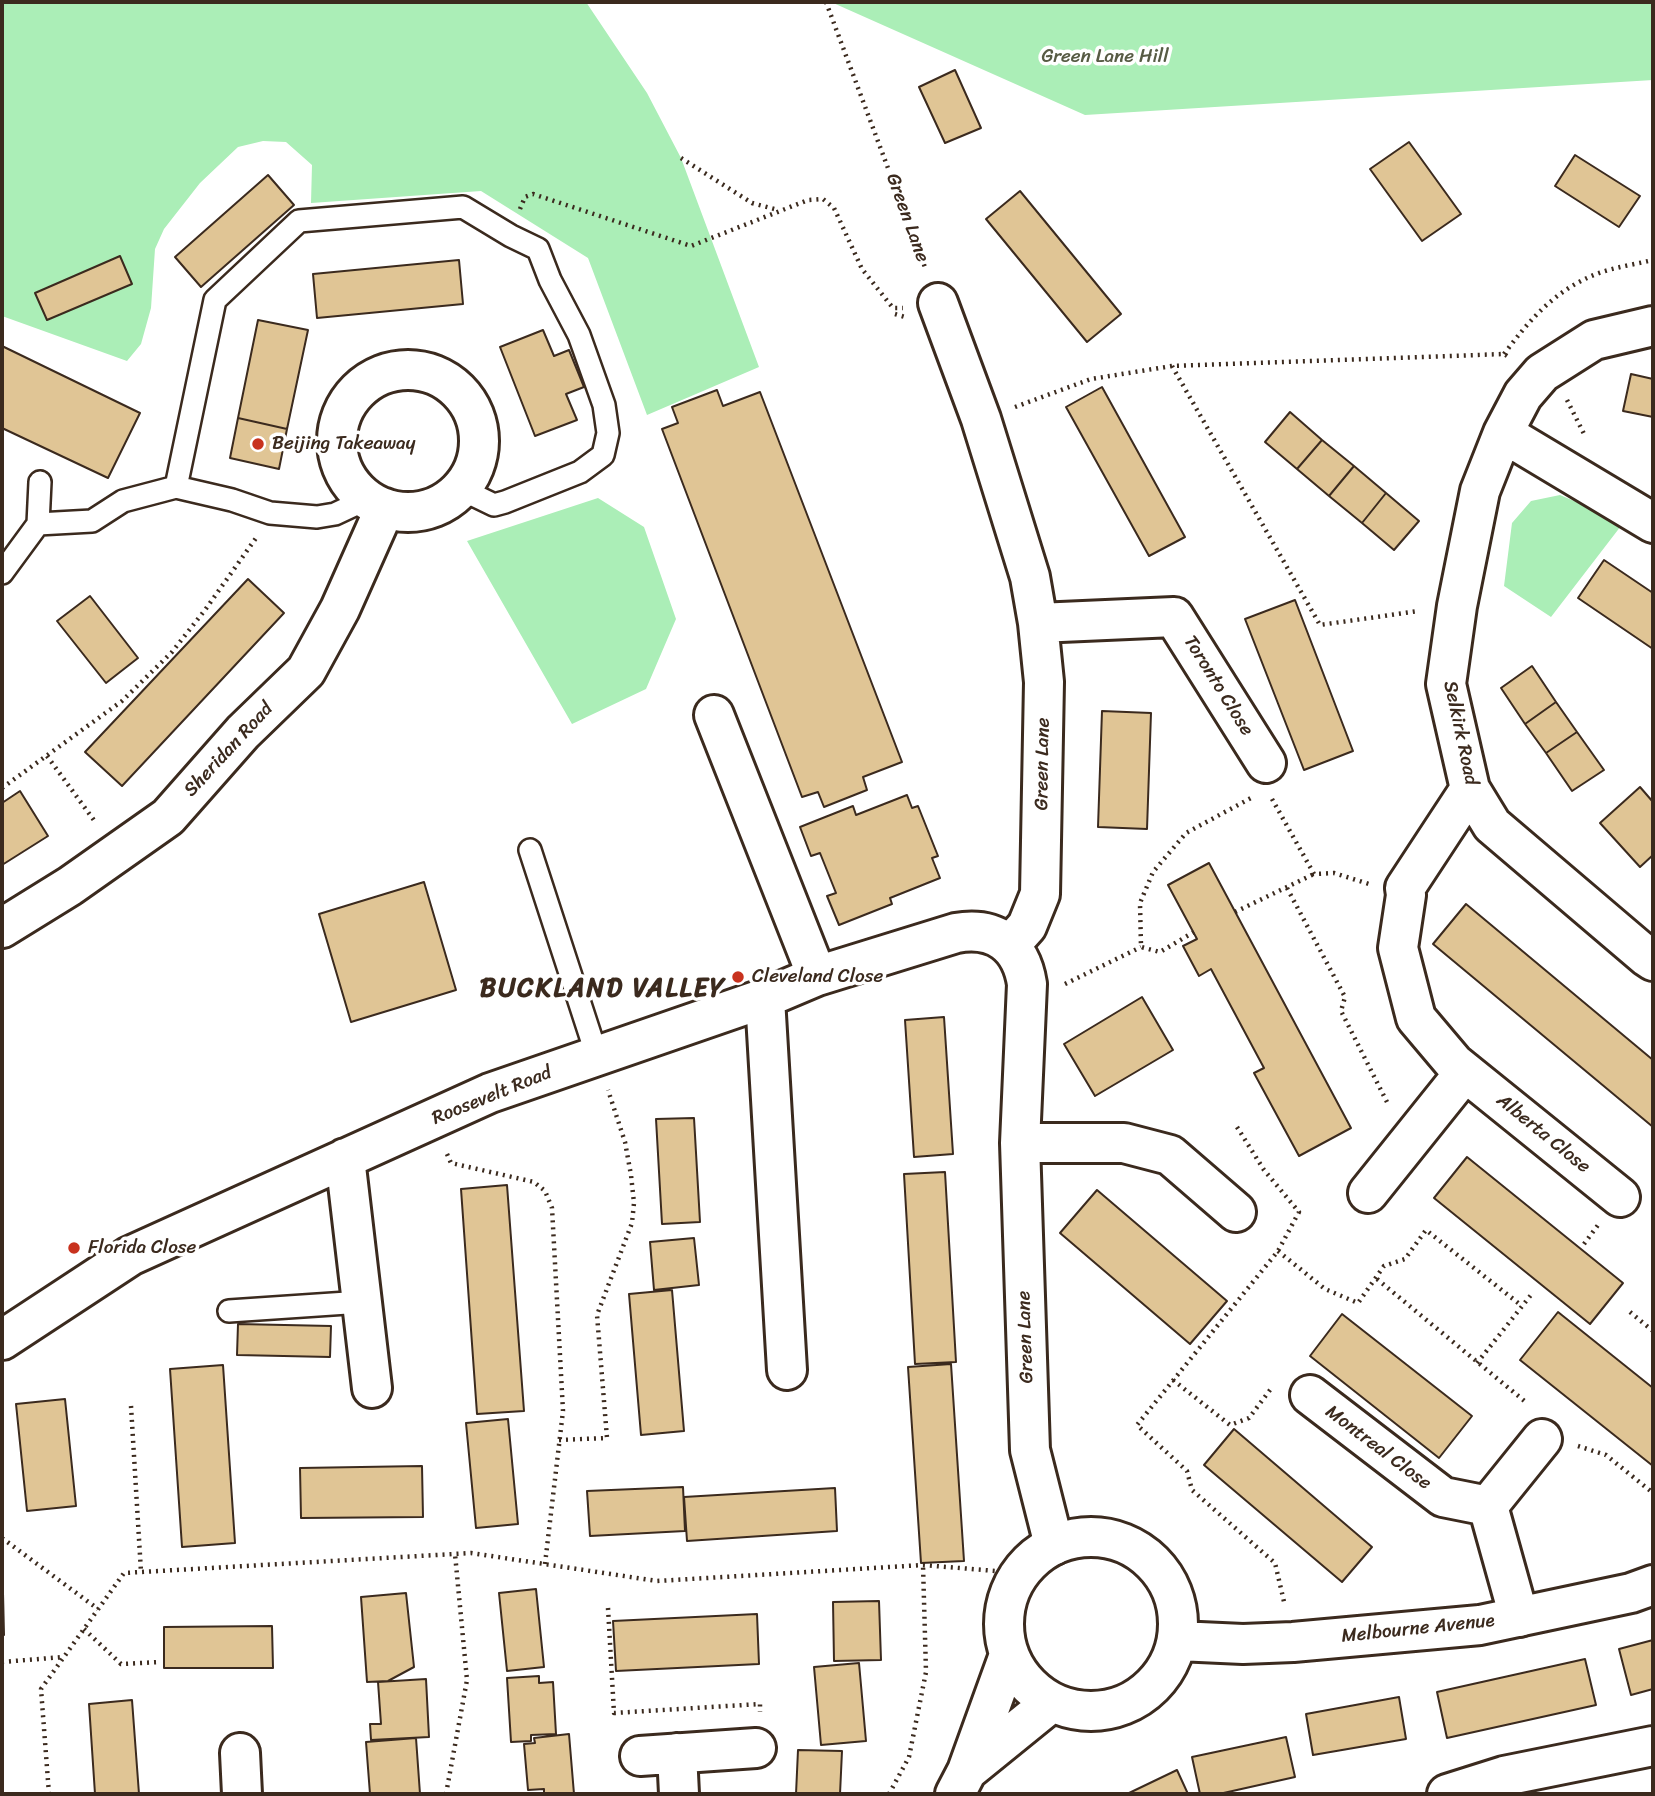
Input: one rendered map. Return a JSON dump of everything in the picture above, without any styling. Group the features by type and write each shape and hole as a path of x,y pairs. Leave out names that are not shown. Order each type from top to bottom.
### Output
{"street":[{"name":"Green Lane","path":"938,303 981,419 1030,577 1044,682 1040,894 1033,916 1010,945 1025,970 1020,1143 1030,1450 1054,1545"},
{"name":"Selkirk Road","path":"1653,326 1594,340 1548,369 1523,395 1503,433 1480,491 1457,606 1446,684 1470,789 1492,825 1653,961"},
{"path":"411,369 431,373 449,382 464,396 474,413 479,433 478,453 472,473 461,489 444,502 425,510 405,512 376,504 352,485 342,468 337,448 338,428 344,408 356,392 372,379 391,371 411,369"},
{"path":"1503,433 1653,523"},
{"name":"Sheridan Road","path":"2,928 70,886 168,817 243,732 306,671 340,609 376,504"},
{"name":"Toronto Close","path":"1038,623 1174,617 1267,776"},
{"path":"714,715 817,976"},
{"name":"Alberta Close","path":"1470,789 1405,888 1398,948 1416,1018 1454,1063 1620,1197"},
{"name":"Roosevelt Road","path":"2,1340 130,1256 490,1093 765,998 817,976 970,930 985,932 1010,945"},
{"path":"765,998 787,1370"},
{"path":"1368,1193 1465,1072"},
{"path":"1020,1143 1124,1143 1170,1155 1237,1212"},
{"path":"345,1158 372,1388"},
{"name":"Montreal Close","path":"1310,1395 1443,1497 1488,1506"},
{"path":"1519,1617 1488,1506 1549,1429"},
{"path":"1080,1537 1108,1538 1134,1547 1156,1564 1171,1587 1179,1613 1178,1641 1168,1666 1152,1688 1130,1703 1104,1711 1077,1711 1052,1702 1033,1690 1019,1674 1009,1655 1003,1627 1007,1599 1020,1573 1035,1557 1054,1545 1080,1537"},
{"name":"Melbourne Avenue","path":"1178,1641 1242,1644 1293,1642 1480,1625 1631,1593 1653,1585"},
{"path":"961,1783 1009,1655"},
{"path":"961,1783 1052,1702"},
{"path":"1447,1794 1504,1776 1653,1746"},
{"path":"679,1794 659,1755 757,1748"},
{"path":"240,1753 242,1794"}],"lane":[{"path":"176,488 215,300 299,221 463,207 538,249 550,280 566,307 591,362 604,405 608,433 603,455 580,472 546,487 494,505 461,489"},
{"path":"2,573 38,524 40,482"},
{"path":"38,524 92,521 123,501 176,488 232,500 270,513 317,517 376,504"},
{"path":"530,850 597,1056"},
{"path":"229,1311 362,1302"}],"path":[{"name":"Green Lane","path":"826,2 938,303"},
{"path":"681,158 752,203 780,211"},
{"path":"511,236 523,200 533,194 691,246 815,198 834,208 862,269 893,308 905,308 923,301 938,303"},
{"path":"1504,354 1531,319 1564,291 1599,273 1653,260"},
{"path":"981,419 1091,379 1172,366 1504,354 1548,369 1566,396 1587,440"},
{"path":"1172,366 1320,625 1457,606"},
{"path":"2,789 122,701 172,652 243,557 270,513"},
{"path":"47,756 118,852"},
{"path":"1141,947 1140,903 1153,872 1186,833 1267,776 1314,874"},
{"path":"1235,912 1314,874 1334,873 1406,895"},
{"path":"1287,888 1345,997 1341,1011 1388,1105 1413,1138"},
{"path":"1026,1002 1141,947 1160,952 1194,932"},
{"path":"559,1440 607,1438 597,1315 632,1223 634,1203 625,1142 597,1056"},
{"path":"434,1118 451,1163 534,1182 545,1191 552,1208 563,1411 545,1564"},
{"path":"1237,1127 1264,1170 1299,1212 1278,1251 1137,1425 1187,1471 1192,1490 1275,1563 1293,1642"},
{"path":"1278,1251 1325,1289 1358,1303 1384,1266 1405,1259 1426,1230 1522,1306"},
{"path":"1377,1279 1477,1363 1549,1429 1578,1446 1606,1455 1653,1493"},
{"path":"1477,1363 1531,1295"},
{"path":"1630,1312 1653,1331"},
{"path":"1173,1380 1230,1424 1249,1418 1282,1373 1310,1395"},
{"path":"131,1405 141,1572"},
{"path":"2,1538 98,1609"},
{"path":"49,1794 41,1689 124,1573 471,1553 657,1581 923,1565 1020,1573"},
{"path":"446,1794 467,1680 455,1554"},
{"path":"889,1794 909,1758 926,1672 923,1565"},
{"path":"608,1608 614,1713 760,1704 762,1747 757,1748"},
{"path":"84,1629 121,1664 160,1662"},
{"path":"2,1662 64,1657"}],"green space":[{"path":"2,2 586,2 647,93 681,158 759,367 647,415 588,258 481,191 311,203 312,165 286,142 263,141 238,147 200,183 164,229 155,249 151,308 141,344 127,361 2,316"},
{"name":"Green Lane Hill","path":"831,2 1653,2 1653,80 1085,115"},
{"path":"1560,495 1624,522 1551,617 1504,586 1512,523 1531,501"},
{"path":"598,498 644,527 676,619 646,689 572,724 467,541"}],"building":[{"path":"955,70 981,128 945,143 919,87"},
{"path":"1409,142 1461,214 1422,241 1370,169"},
{"path":"1575,155 1640,196 1619,227 1555,186"},
{"path":"268,175 294,205 201,287 175,257"},
{"path":"1020,191 1121,314 1087,342 986,219"},
{"path":"120,256 132,284 47,320 35,293"},
{"path":"459,260 463,304 317,318 313,274"},
{"path":"258,320 308,330 287,429 238,418"},
{"path":"543,330 554,356 569,350 584,387 566,394 577,420 535,436 500,347"},
{"path":"2,346 140,413 108,478 2,428"},
{"path":"1631,374 1653,379 1653,417 1623,411"},
{"path":"1102,387 1185,537 1149,556 1066,407"},
{"path":"717,390 723,406 760,392 902,762 863,777 867,790 824,807 818,792 802,797 662,429 678,423 672,407"},
{"path":"1290,412 1322,440 1297,469 1265,442"},
{"name":"Beijing Takeaway","path":"238,418 287,429 279,469 230,458"},
{"path":"1322,440 1354,466 1329,496 1297,469"},
{"path":"1354,466 1386,493 1362,523 1329,496"},
{"path":"1386,493 1419,521 1394,550 1362,523"},
{"path":"1604,560 1653,593 1653,649 1578,598"},
{"path":"248,579 284,613 122,786 85,752"},
{"path":"90,596 138,658 106,683 57,621"},
{"path":"1295,600 1353,751 1304,770 1245,619"},
{"path":"1532,666 1556,702 1525,724 1501,688"},
{"path":"1556,702 1577,732 1546,753 1525,724"},
{"path":"1102,711 1151,713 1147,829 1098,827"},
{"path":"1577,732 1604,770 1572,791 1546,753"},
{"path":"1640,787 1653,802 1653,855 1640,867 1600,823"},
{"path":"20,791 48,836 2,865 2,803"},
{"path":"907,795 912,808 918,806 938,856 932,858 940,878 890,898 892,904 839,925 827,896 836,893 820,853 811,856 800,827 853,806 856,815"},
{"path":"1209,863 1351,1128 1299,1156 1254,1073 1264,1068 1211,969 1199,976 1183,946 1197,939 1168,885"},
{"path":"424,882 456,990 351,1022 319,914"},
{"path":"1466,904 1653,1060 1653,1127 1433,944"},
{"path":"1142,997 1173,1050 1095,1096 1064,1044"},
{"path":"944,1017 953,1154 914,1157 905,1020"},
{"path":"694,1118 700,1222 662,1224 656,1119"},
{"path":"1467,1157 1623,1283 1590,1324 1434,1198"},
{"path":"945,1172 956,1362 915,1364 904,1174"},
{"path":"507,1185 524,1411 477,1414 461,1189"},
{"path":"1097,1190 1227,1301 1190,1344 1060,1233"},
{"path":"694,1238 699,1285 654,1290 650,1242"},
{"path":"672,1290 684,1431 641,1435 629,1294"},
{"path":"1558,1312 1653,1388 1653,1466 1520,1360"},
{"path":"1342,1314 1472,1416 1439,1458 1310,1356"},
{"path":"238,1324 331,1326 330,1357 237,1355"},
{"path":"951,1364 964,1561 921,1563 908,1367"},
{"path":"223,1365 235,1543 182,1547 170,1369"},
{"path":"65,1399 76,1506 27,1511 16,1404"},
{"path":"508,1419 518,1524 476,1528 466,1423"},
{"path":"1234,1429 1372,1547 1342,1582 1204,1465"},
{"path":"422,1466 423,1517 301,1518 300,1468"},
{"path":"683,1487 685,1531 590,1536 587,1491"},
{"path":"835,1488 837,1531 687,1541 684,1497"},
{"path":"536,1589 544,1667 507,1671 499,1593"},
{"path":"3,1593 4,1635 2,1635"},
{"path":"406,1593 414,1667 388,1681 367,1682 361,1597"},
{"path":"879,1601 881,1660 834,1661 833,1602"},
{"path":"757,1614 759,1664 616,1671 613,1621"},
{"path":"272,1626 273,1668 164,1668 164,1627"},
{"path":"1653,1640 1653,1689 1631,1695 1619,1649"},
{"path":"1585,1659 1596,1705 1447,1738 1437,1692"},
{"path":"859,1663 866,1741 821,1745 814,1667"},
{"path":"539,1676 539,1683 553,1682 556,1734 531,1735 531,1741 511,1742 507,1678"},
{"path":"426,1679 429,1737 371,1740 370,1724 381,1724 378,1682"},
{"path":"1399,1697 1406,1739 1313,1755 1306,1714"},
{"path":"132,1700 139,1794 95,1794 89,1704"},
{"path":"569,1734 574,1794 544,1794 544,1789 528,1790 524,1744 535,1743 534,1738"},
{"path":"1286,1737 1295,1777 1219,1794 1200,1794 1192,1757"},
{"path":"416,1738 420,1794 370,1794 366,1742"},
{"path":"798,1750 842,1751 840,1794 796,1794"},
{"path":"1177,1770 1188,1794 1127,1794"}],"place":[{"name":"Beijing Takeaway","path":"258,444"},
{"name":"Cleveland Close","path":"738,977"},
{"name":"Florida Close","path":"74,1248"}],"district":[{"name":"BUCKLAND VALLEY","path":"603,989"}]}
